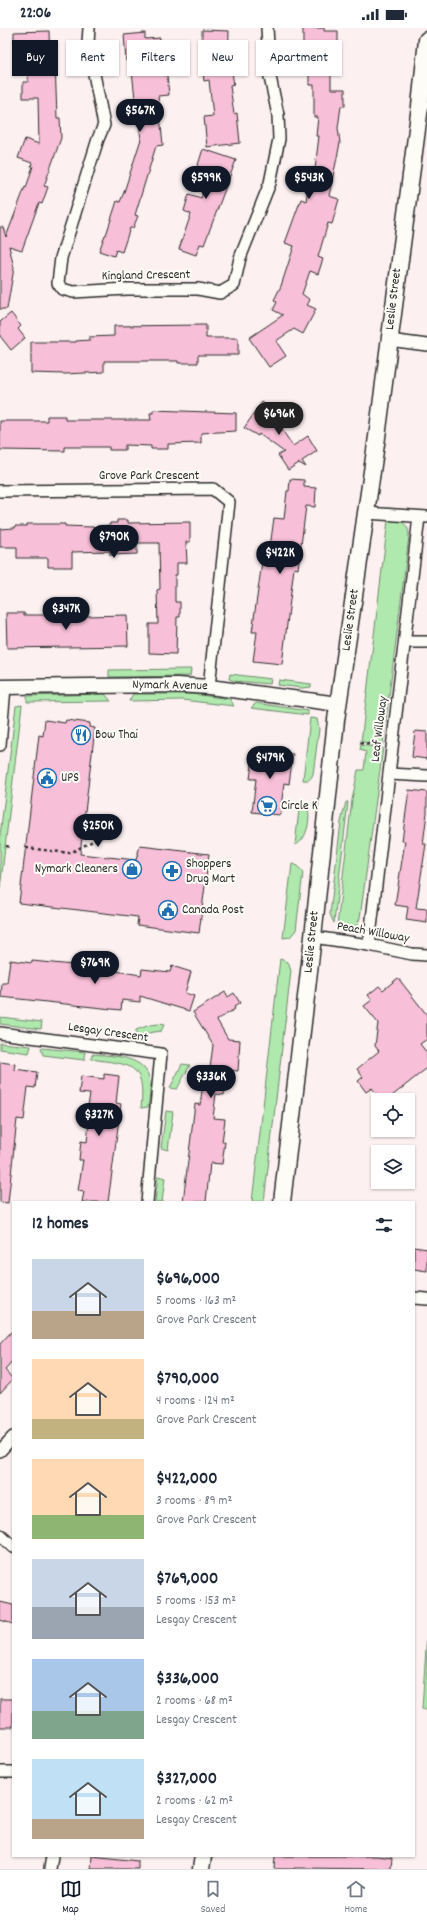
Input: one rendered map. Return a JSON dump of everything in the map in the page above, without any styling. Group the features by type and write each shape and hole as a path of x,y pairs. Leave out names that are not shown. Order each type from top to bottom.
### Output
{"main road":[{"name":"Leslie Street","path":"282,1201 338,704 366,513 420,106 427,40"},
{"path":"202,1869 203,1857"}],"street":[{"name":"Kingland Crescent","path":"89,28 88,42 104,125 98,139 61,258 58,283 62,289 73,292 127,289 198,289 220,294 234,284 240,258 270,183 279,139 278,115 270,77 267,28"},
{"path":"389,340 427,345"},
{"name":"Grove Park Crescent","path":"0,491 213,489 229,502 209,687"},
{"path":"366,513 423,517"},
{"name":"Leaf Willoway","path":"369,945 405,642 423,517"},
{"path":"405,642 427,642"},
{"name":"Nymark Avenue","path":"3,687 170,685 209,687 338,704"},
{"path":"0,745 3,687"},
{"path":"389,774 427,776"},
{"name":"Peach Willoway","path":"313,937 369,945 412,954 427,954"},
{"name":"Lesgay Crescent","path":"0,1033 161,1054 147,1201"},
{"path":"415,1298 427,1299"},
{"path":"0,1452 12,1438"},
{"path":"0,1535 12,1546"},
{"path":"0,1772 12,1772"},
{"path":"50,1869 52,1857"}],"path":[{"path":"360,743 392,747"},
{"path":"26,848 70,853 110,832"},
{"path":"6,846 10,847"}],"green space":[{"path":"388,520 400,521 406,525 409,536 383,744 361,742"},
{"path":"191,669 190,676 109,677 109,670"},
{"path":"230,674 271,679 270,684 234,681 229,679"},
{"path":"279,680 311,684 311,687 302,688 278,685"},
{"path":"105,694 111,701 27,702 27,696"},
{"path":"133,694 192,694 230,699 234,706 182,700 129,701"},
{"path":"256,703 308,711 308,715 251,708"},
{"path":"22,705 0,889 0,835 16,706"},
{"path":"310,718 317,719 319,729 313,774 310,779 303,780"},
{"path":"361,745 383,748 360,918 357,925 349,929 337,926 352,800 358,770 364,770 366,752 360,750"},
{"path":"300,801 305,802 309,812 309,819 303,838 295,845"},
{"path":"346,802 348,802 334,923 330,914 341,822"},
{"path":"292,864 296,865 303,872 296,930 290,937 283,938"},
{"path":"280,959 288,962 291,971 264,1201 252,1201"},
{"path":"0,1017 42,1022 41,1029 0,1024"},
{"path":"150,1025 164,1025 161,1031 147,1033 136,1037 136,1030"},
{"path":"0,1043 31,1046 29,1053 0,1049"},
{"path":"41,1048 85,1052 84,1060 43,1055"},
{"path":"92,1054 128,1059 143,1067 148,1074 150,1083 148,1107 141,1108 141,1082 138,1074 132,1068 116,1063 91,1059"},
{"path":"182,1064 190,1065 177,1089 170,1088"},
{"path":"166,1111 173,1112 168,1150 161,1148"},
{"path":"158,1176 165,1178 162,1201 155,1201"},
{"path":"427,1633 427,1711 422,1709"}],"building":[{"path":"303,28 324,28 324,31 338,31 338,40 303,40"},
{"path":"202,30 229,31 229,40 202,40"},
{"path":"49,31 49,40 14,40 14,32"},
{"path":"145,33 145,39 160,38 160,40 127,40 126,61 124,35"},
{"path":"28,76 56,76 57,118 60,118 61,138 44,186 48,187 42,204 39,203 22,250 9,246 14,268 7,309 0,309 0,227 3,227 6,237 25,187 26,188 33,166 31,166 32,163 18,158 25,139 39,144 38,98 23,98 23,82 28,82"},
{"path":"133,76 167,76 169,95 158,96 163,145 156,146 135,215 138,216 133,228 130,228 122,252 116,250 114,256 99,251 117,201 120,202 124,192 141,139 139,124 143,123 140,98 135,99"},
{"path":"203,76 233,76 234,85 230,86 234,114 237,113 240,143 207,147 204,117 213,116 209,80 204,81"},
{"path":"309,76 331,76 331,89 345,89 345,106 341,106 338,128 340,143 329,196 339,199 332,224 328,223 318,257 323,259 318,274 310,271 302,294 310,300 307,305 316,309 303,334 294,329 276,341 286,356 269,367 249,338 283,315 273,310 277,302 274,300 281,286 294,246 285,243 301,199 306,201 311,168 315,169 319,136 316,136 318,117 314,117 314,85 309,85"},
{"path":"203,149 236,160 204,245 200,244 196,255 179,249 191,214 184,211 189,194 201,198 210,172 197,168"},
{"path":"11,313 21,326 18,329 25,338 11,350 0,336 0,322"},
{"path":"206,325 206,338 238,338 238,355 198,355 198,363 178,363 178,361 104,361 104,372 65,374 31,373 31,342 76,342 90,340 89,337 114,336 114,326"},
{"path":"262,402 287,417 280,427 293,446 308,436 317,451 302,461 306,467 299,463 288,470 278,455 284,452 259,434 258,436 244,428"},
{"path":"153,410 236,413 236,431 201,433 201,443 168,444 168,449 151,449 151,446 125,445 125,450 109,450 109,447 65,447 65,451 0,450 0,421 47,421 47,416 65,416 65,420 151,420 150,413 153,413"},
{"path":"290,479 304,480 304,487 316,488 315,507 306,506 298,569 294,568 282,664 253,661 257,632 252,632 262,562 265,563 267,547 270,547 274,518 284,519"},
{"path":"117,520 128,520 128,523 190,522 190,542 186,542 187,563 177,563 177,575 175,575 175,602 180,602 180,617 177,617 176,654 149,653 149,624 158,624 157,590 160,589 159,543 137,543 137,554 110,555 110,551 72,552 72,567 48,567 48,558 17,558 17,547 0,547 0,529 15,528 15,526 27,526 27,524 65,524 65,526 91,527 110,525 110,523 117,523"},
{"path":"6,613 24,613 24,615 69,615 87,613 87,616 127,615 128,646 7,648"},
{"path":"45,720 65,723 66,720 90,723 89,727 95,728 80,854 136,860 140,846 209,854 199,933 137,925 138,917 19,903 39,735 43,736"},
{"path":"415,731 427,732 427,759 412,757"},
{"path":"254,749 293,754 289,784 284,783 280,815 252,812 256,779 250,779"},
{"path":"409,790 427,792 427,813 423,844 426,844 416,908 427,909 427,923 406,920 408,907 395,905 405,841 402,841"},
{"path":"10,960 83,966 141,975 142,969 170,972 172,966 191,972 185,993 194,996 189,1011 140,996 140,1002 122,1000 121,1010 1,997 2,983 7,983"},
{"path":"398,978 427,1015 427,1039 420,1044 427,1053 427,1068 396,1093 376,1093 372,1088 366,1092 358,1081 363,1077 357,1069 379,1051 375,1046 378,1023 364,1006 372,1000 368,995 379,986 383,990"},
{"path":"225,992 228,997 234,993 240,1003 234,1007 235,1009 217,1020 228,1039 240,1040 238,1071 227,1070 224,1095 216,1094 213,1118 225,1119 222,1142 225,1142 222,1164 210,1163 206,1201 183,1201 195,1104 200,1105 203,1084 208,1084 213,1045 193,1012"},
{"path":"0,1062 15,1064 14,1069 37,1072 35,1088 28,1087 24,1120 17,1119 8,1203 0,1202"},
{"path":"104,1074 119,1076 116,1103 121,1104 108,1201 82,1201 84,1192 78,1191 83,1160 79,1160 81,1141 87,1142 90,1112 87,1112 90,1094 79,1093 81,1076 104,1079"},
{"path":"415,1247 427,1249 427,1271 415,1269"},
{"path":"12,1331 12,1362 5,1370 12,1378 12,1380 0,1393 0,1344"},
{"path":"0,1602 12,1605 12,1624 0,1620"},
{"path":"0,1699 12,1699 12,1727 0,1727"},
{"path":"92,1857 138,1861 138,1869 91,1869"},
{"path":"275,1857 392,1858 391,1869 274,1869"}],"place":[{"name":"Bow Thai","path":"81,735"},
{"name":"UPS","path":"47,778"},
{"name":"Circle K","path":"267,806"},
{"name":"Nymark Cleaners","path":"132,869"},
{"name":"Shoppers Drug Mart","path":"172,871"},
{"name":"Canada Post","path":"168,910"}]}
